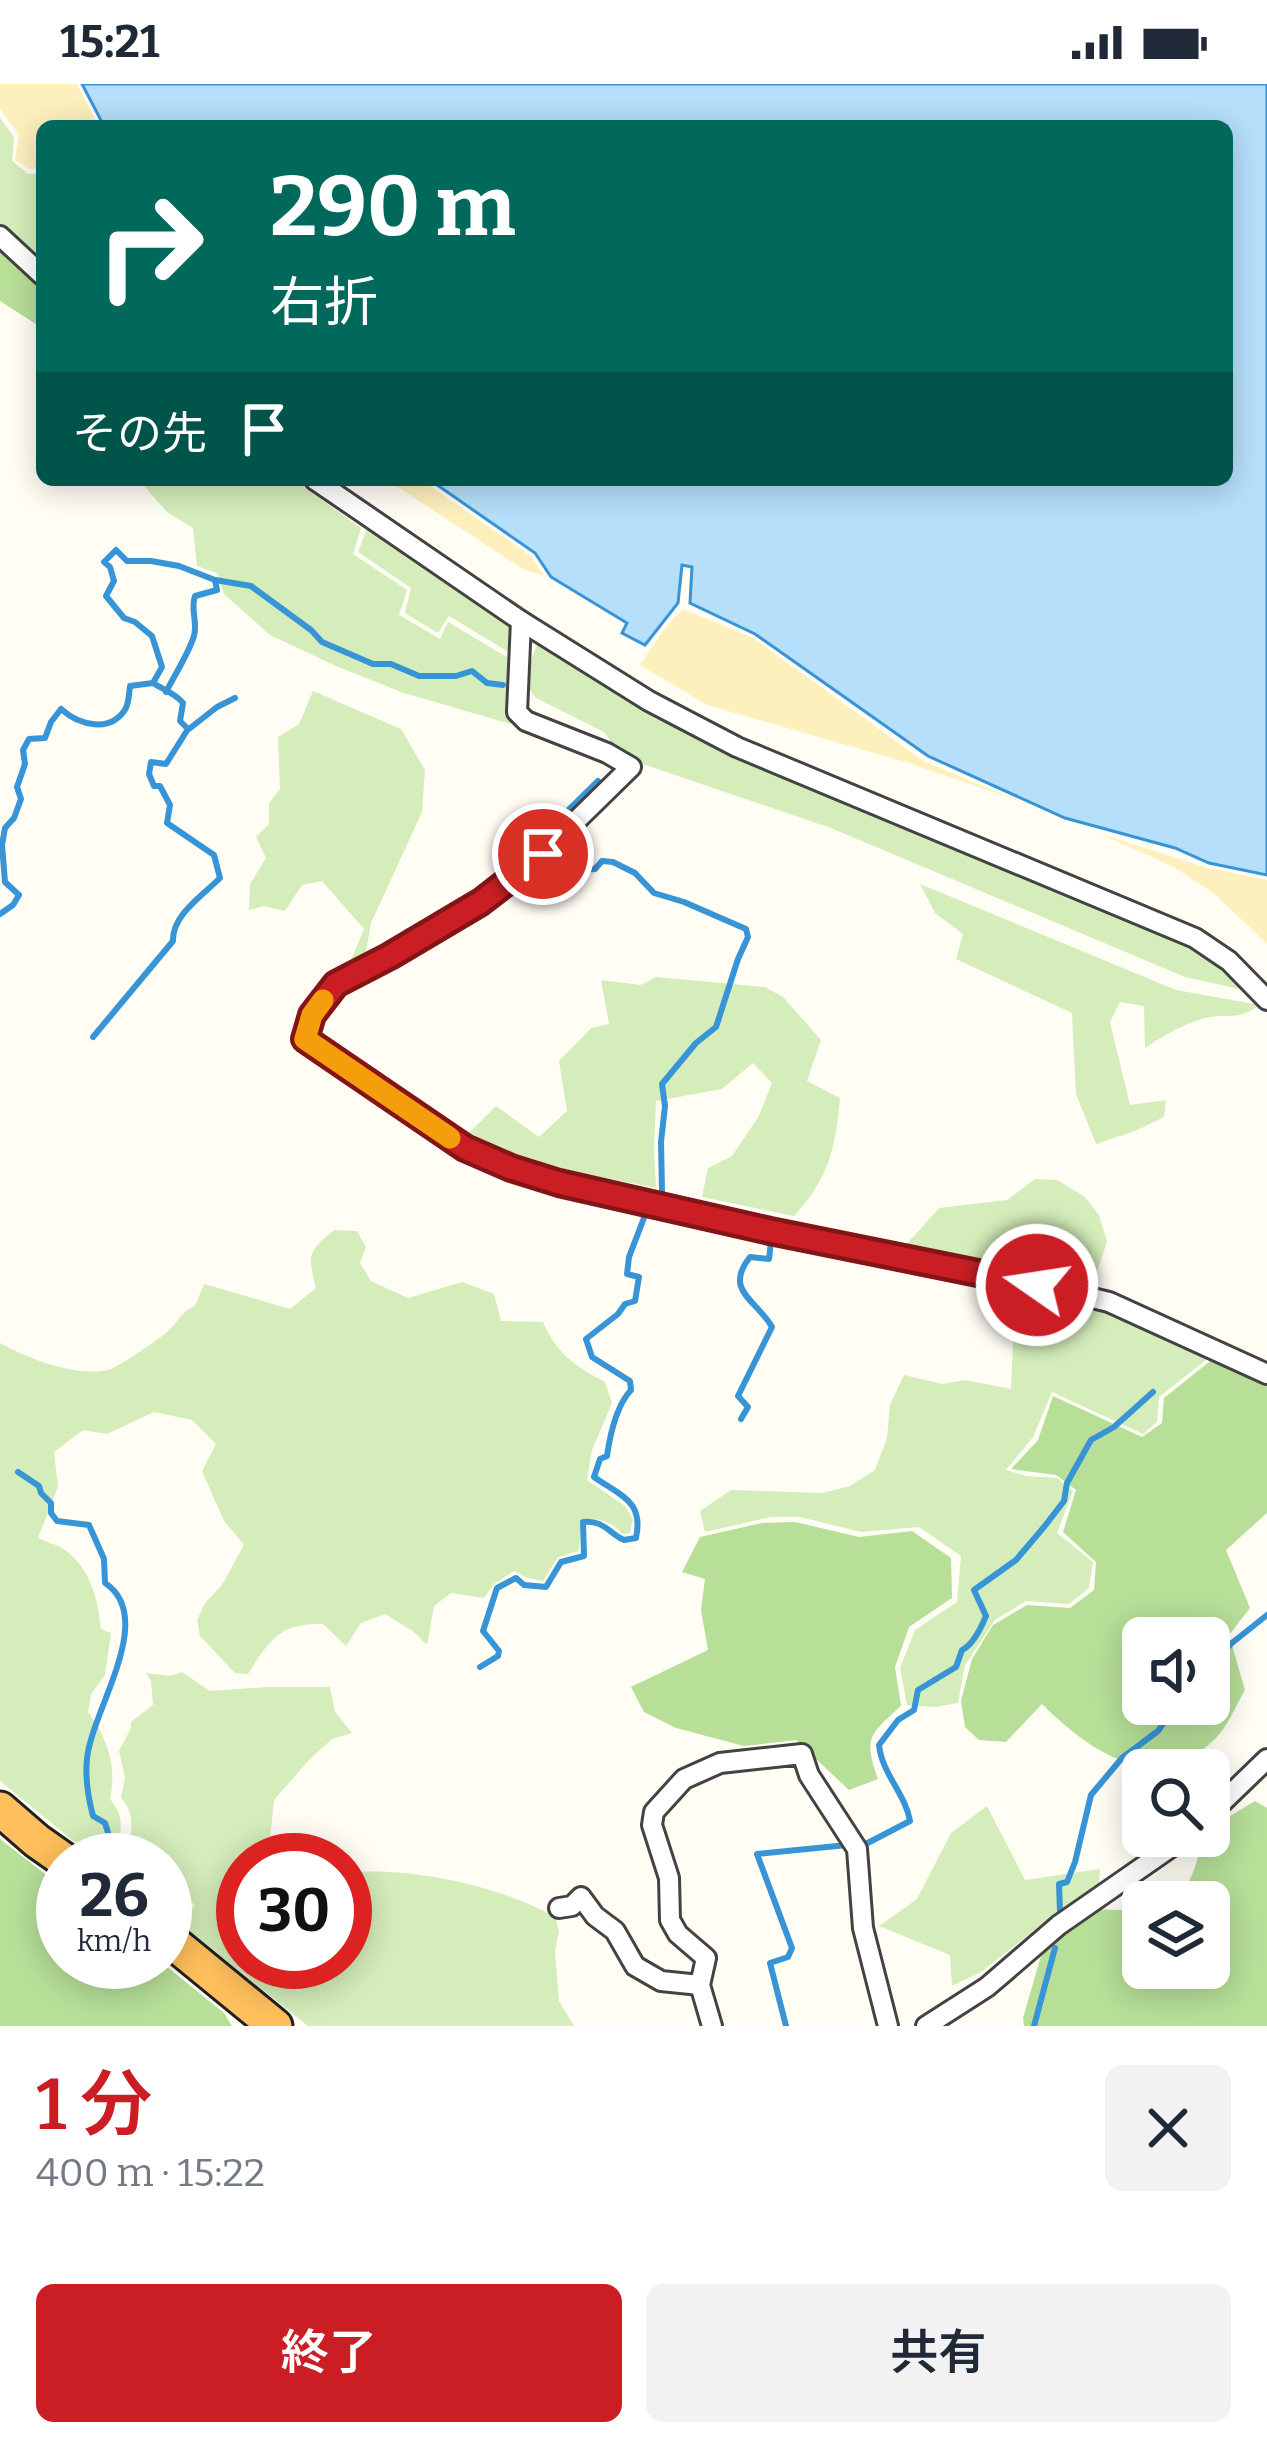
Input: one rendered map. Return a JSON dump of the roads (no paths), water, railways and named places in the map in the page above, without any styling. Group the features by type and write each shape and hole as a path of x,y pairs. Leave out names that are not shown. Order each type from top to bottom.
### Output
{"highway":[{"path":"0,1809 36,1840"},
{"path":"192,1958 274,2026"}],"street":[{"path":"0,236 36,269"},
{"path":"324,486 520,621 649,701 736,747 1195,938 1229,961 1267,1000"},
{"path":"520,621 517,712 526,721 631,766 515,877 408,946 336,984 312,1015 305,1039 465,1148 511,1168 770,1231 1109,1302 1267,1374"},
{"path":"712,2026 700,1984 706,1958 678,1934 670,1920 669,1878 652,1825 654,1812 684,1780 720,1762 802,1754 809,1775 856,1849 863,1928 888,2026"},
{"path":"1230,1795 1267,1759"},
{"path":"926,2026 987,1988 1059,1925 1156,1857"},
{"path":"559,1908 572,1906 581,1897 615,1931 635,1966 661,1981 700,1984"}],"water":[{"path":"82,84 1267,84 1267,875 1209,863 1175,848 1065,818 928,756 755,634 690,603 692,567 682,565 678,603 645,645 622,633 627,623 551,577 535,553 439,486 1233,486 1233,120 101,120"}],"waterway":[{"path":"93,1037 173,941 183,914 220,878 214,855 167,823 170,805 149,774 151,762 166,764 188,729 180,721 183,703 153,683 162,667 152,636 124,618 106,596 114,581 104,562 116,550 127,561 179,566 215,580 251,586 322,642 373,664 391,664 419,676 472,671 487,683 503,685"},
{"path":"166,692 194,636 195,596 217,590 215,580"},
{"path":"0,914 19,895 5,882 2,845 5,828 21,799 17,787 29,739 45,738 61,709 86,723 112,721 126,708 130,686 153,683"},
{"path":"189,729 235,698"},
{"path":"598,781 533,845 579,868 595,869 602,861 613,862 635,873 654,893 746,929 748,937 716,1027 662,1084 662,1191 655,1200"},
{"path":"480,1667 498,1656 483,1631 497,1588 516,1578 524,1585 546,1587 561,1562 584,1556 583,1522 601,1525 624,1540 636,1538 633,1507 594,1477 600,1459 607,1456 630,1381 592,1357 586,1339 625,1304 635,1301 639,1277 627,1274 629,1257 647,1210"},
{"path":"644,1213 771,1242 769,1259 750,1257 740,1278 745,1295 772,1327 738,1396 748,1407 741,1419"},
{"path":"858,1848 910,1821 879,1745 898,1720 914,1710 918,1690 956,1667 962,1650 976,1636 986,1616 974,1590 1016,1560 1044,1527 1064,1501 1067,1483 1091,1440 1114,1427 1153,1392"},
{"path":"18,1472 39,1486 57,1521 89,1525 104,1559 105,1583 120,1599 125,1619 124,1641 86,1766 93,1816 105,1823 108,1833"},
{"path":"1230,1645 1267,1615"},
{"path":"1060,1911 1059,1884 1067,1882 1075,1862 1091,1795 1122,1758 1162,1725"},
{"path":"786,2026 770,1963 788,1957 792,1948 757,1854 847,1845"},
{"path":"1034,2026 1055,1948"}]}
